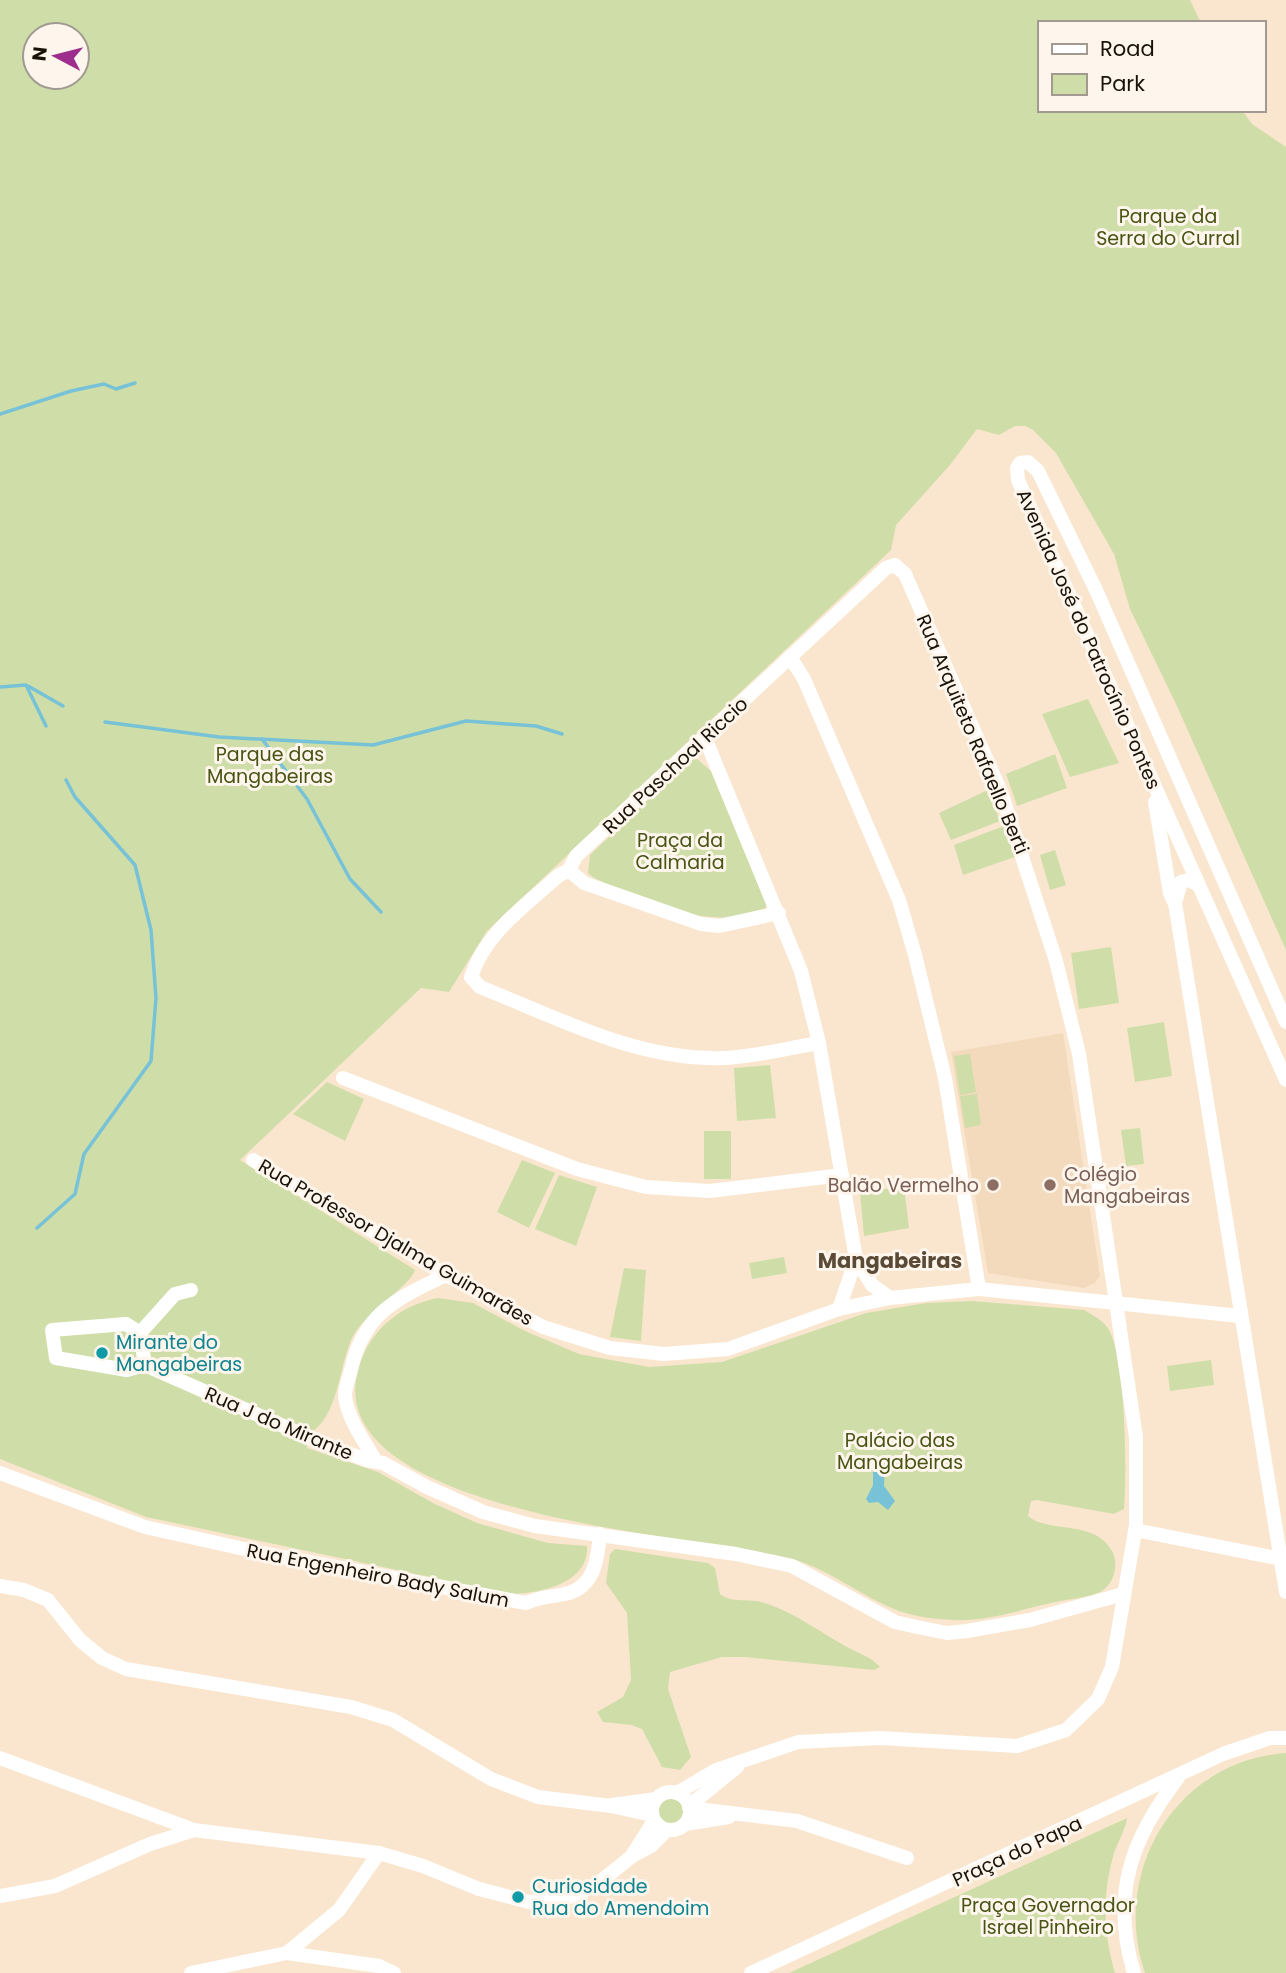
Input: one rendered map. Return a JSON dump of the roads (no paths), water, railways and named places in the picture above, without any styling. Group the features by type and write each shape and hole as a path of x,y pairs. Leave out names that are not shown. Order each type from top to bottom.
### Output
{"street":[{"name":"Avenida José do Patrocínio Pontes","path":"1286,1022 1096,590 1038,471 1028,461 1020,463 1017,468 1018,480 1286,1080"},
{"name":"Rua Paschoal Riccio","path":"819,1043 726,1058 654,1051 612,1039 480,987 471,977 489,940 558,876 569,870 576,856 790,657 887,568 895,565"},
{"name":"Rua Arquiteto Rafaello Berti","path":"677,1793 703,1776 798,1742 826,1739 925,1738 1017,1746 1066,1730 1098,1699 1112,1667 1135,1530 1136,1437 1079,1054 1056,961 1001,792 905,575 895,565"},
{"path":"790,657 804,679 899,900 909,933 945,1079 979,1289"},
{"path":"705,738 802,971 819,1043 856,1259 872,1285 890,1298"},
{"path":"1151,779 1170,893 1175,903 1286,1592"},
{"path":"569,870 584,883 672,917 701,924 719,926 779,913"},
{"path":"1175,903 1181,882 1189,880 1198,886"},
{"path":"343,1078 577,1169 646,1187 710,1191 842,1175"},
{"name":"Rua Professor Djalma Guimarães","path":"253,1160 446,1275 543,1327 610,1348 664,1354 727,1349 839,1309 890,1298 979,1289 1240,1317"},
{"path":"839,1309 856,1259"},
{"path":"375,1460 357,1427 345,1396 355,1350 365,1329 388,1306 446,1275"},
{"path":"141,1333 126,1324 52,1330 56,1358 127,1370 145,1365 141,1333 175,1294 191,1290"},
{"name":"Rua J do Mirante","path":"145,1365 317,1441 366,1460 375,1460 483,1512 535,1526 600,1534"},
{"name":"Rua Engenheiro Bady Salum","path":"0,1473 145,1527 262,1553 526,1603 537,1597 570,1593 582,1586 591,1576 597,1562 600,1534"},
{"path":"1135,1530 1281,1559"},
{"path":"600,1534 792,1566 895,1622 947,1633 1030,1620 1123,1594"},
{"path":"0,1586 24,1590 48,1600 80,1640 102,1658 126,1669 351,1707 393,1720 491,1779 538,1797 574,1804 611,1806 656,1799 666,1792 677,1793 689,1807 797,1821 907,1858"},
{"path":"1270,1738 1286,1724"},
{"name":"Praça do Papa","path":"751,1973 1223,1754 1270,1738 1286,1738"},
{"path":"0,1758 194,1830 379,1853 423,1866 479,1889 529,1902 578,1893 596,1885 631,1857 651,1846 667,1830 685,1824 748,1814"},
{"name":"Rua Arquiteto Rafaello Berti","path":"689,1807 746,1759"},
{"path":"1135,1973 1126,1944 1123,1918 1128,1872 1147,1822 1181,1774"},
{"path":"631,1857 653,1818 656,1799"},
{"path":"611,1806 653,1818 667,1830"},
{"path":"685,1824 689,1807"},
{"path":"1,1895 55,1886 150,1844 194,1830"},
{"path":"287,1953 339,1910 379,1853"},
{"path":"191,1973 287,1953 379,1966 394,1973"}],"water":[{"path":"877,1461 885,1464 884,1486 895,1501 888,1510 878,1502 869,1503 866,1499 873,1485 873,1467"}],"waterway":[{"path":"0,414 71,391 104,384 116,389 135,383"},
{"path":"0,687 26,685 46,726"},
{"path":"28,686 63,706"},
{"path":"105,722 219,737 373,745 466,721 536,726 562,734"},
{"path":"262,739 307,799 350,879 381,912"},
{"path":"37,1228 75,1194 84,1154 151,1061 156,998 151,930 135,865 75,797 66,780"}],"place":[{"name":"Balão Vermelho","path":"993,1185"},
{"name":"Colégio Mangabeiras","path":"1050,1185"},
{"name":"Mirante do Mangabeiras","path":"102,1353"},
{"name":"Curiosidade Rua do Amendoim","path":"518,1897"}],"district":[{"name":"Mangabeiras","path":"890,1261"}],"park label":[{"name":"Parque da Serra do Curral","path":"1168,227"},
{"name":"Parque das Mangabeiras","path":"270,765"},
{"name":"Praça da Calmaria","path":"680,851"},
{"name":"Palácio das Mangabeiras","path":"900,1451"},
{"name":"Praça Governador Israel Pinheiro","path":"1048,1916"}]}
